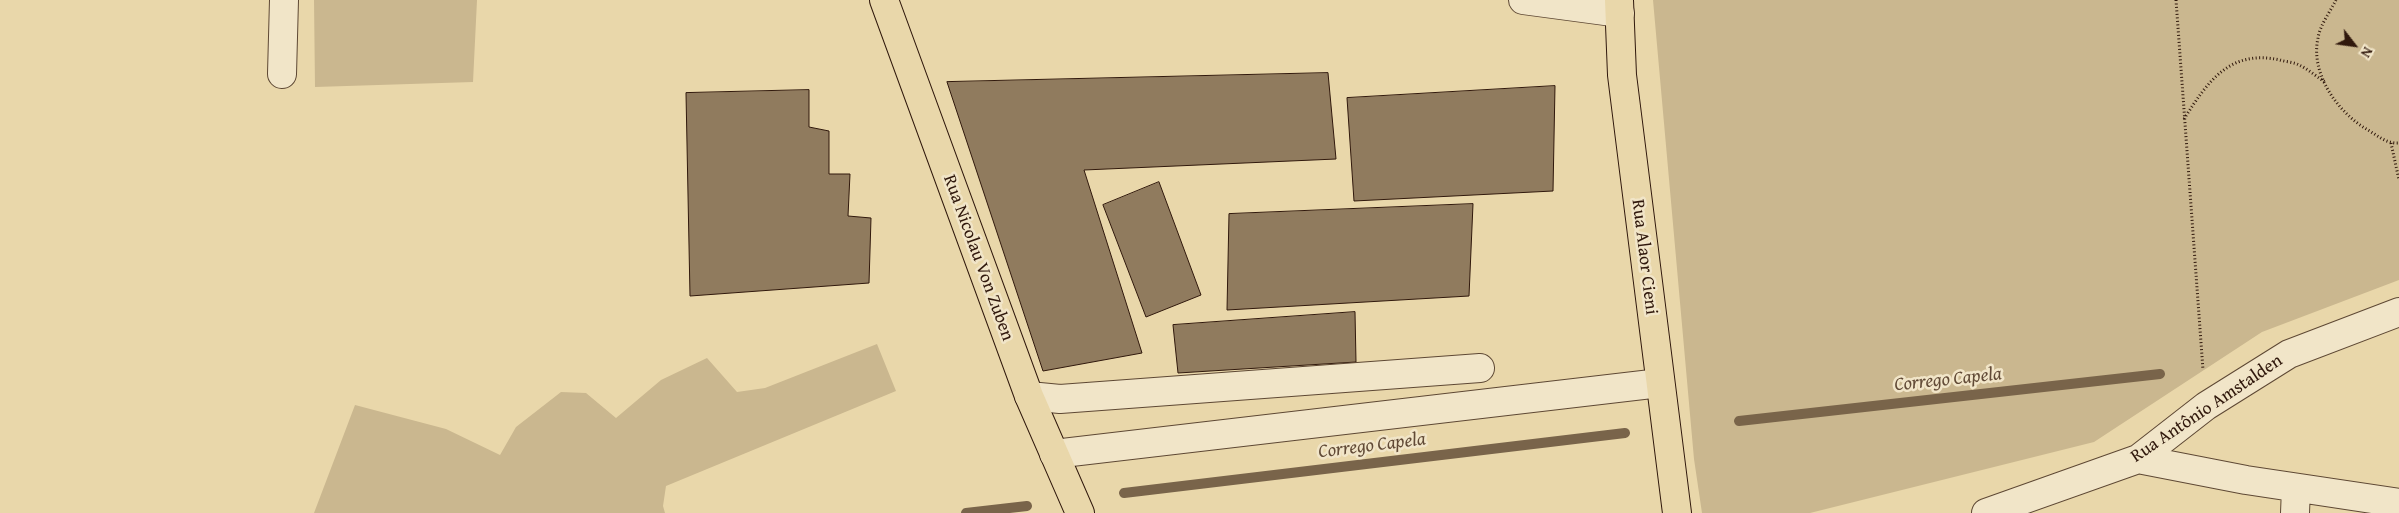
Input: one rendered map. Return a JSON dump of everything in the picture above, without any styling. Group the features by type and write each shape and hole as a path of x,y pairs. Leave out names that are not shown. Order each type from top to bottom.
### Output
{"main road":[{"name":"Rua Nicolau Von Zuben","path":"884,0 1029,396 1080,513"},
{"name":"Rua Alaor Cieni","path":"1620,6 1622,74 1676,513"}],"street":[{"path":"282,74 284,0"},
{"path":"1523,0 1620,6"},
{"name":"Rua Antônio Amstalden","path":"1986,513 2138,460 2206,406 2289,354 2399,312"},
{"path":"1029,396 1060,399 1480,368"},
{"path":"1054,454 1660,383"},
{"path":"2138,460 2296,500 2399,503"}],"path":[{"path":"2176,0 2206,406"},
{"path":"2336,0 2317,38 2318,66 2331,97 2352,121 2391,143 2399,143"},
{"path":"2184,119 2200,95 2219,72 2242,60 2267,57 2299,65 2325,83"},
{"path":"2391,143 2399,180"}],"shaded area":[{"path":"314,0 477,0 473,82 315,87"},
{"path":"1653,0 2399,0 2399,280 2262,332 2094,442 1810,513 1702,513 1694,459"},
{"path":"877,344 896,391 666,486 663,506 665,513 314,513 355,405 446,429 500,455 516,427 561,392 586,393 616,418 661,380 707,358 737,392 765,388"}],"building":[{"path":"1328,73 1336,159 1084,170 1142,353 1043,371 947,82"},
{"path":"1555,86 1553,191 1354,201 1347,98"},
{"path":"809,90 809,127 829,131 829,174 850,174 848,216 871,218 869,283 690,296 686,93"},
{"path":"1159,182 1201,295 1146,317 1103,205"},
{"path":"1473,204 1469,296 1227,310 1229,214"},
{"path":"1355,312 1356,362 1178,373 1173,325"}],"waterway":[{"name":"Corrego Capela","path":"1739,421 2160,374"},
{"name":"Corrego Capela","path":"1124,493 1625,433"},
{"name":"Corrego Capela","path":"966,513 1027,506"}]}
